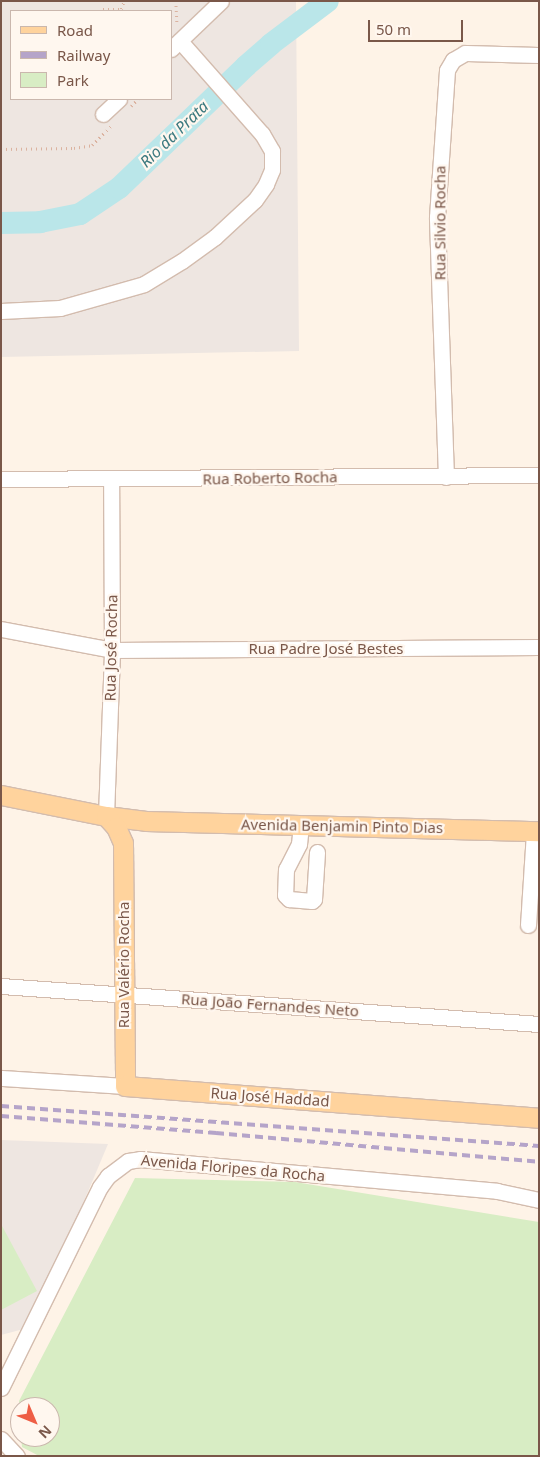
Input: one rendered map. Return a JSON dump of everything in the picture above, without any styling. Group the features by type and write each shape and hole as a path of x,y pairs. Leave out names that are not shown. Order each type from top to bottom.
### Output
{"main road":[{"name":"Avenida Benjamin Pinto Dias","path":"1,795 106,816 146,821 536,831"},
{"path":"106,816 116,827 123,843"},
{"path":"123,843 132,830 146,821"},
{"name":"Rua Valério Rocha","path":"123,843 125,1086"},
{"name":"Rua José Haddad","path":"125,1086 539,1118"}],"street":[{"path":"1,311 60,308 144,284 182,261 215,237 255,200 272,170 272,152 262,134 176,40 221,1"},
{"name":"Rua Silvio Rocha","path":"446,477 437,217 447,70 453,60 465,53 539,54"},
{"path":"108,119 122,105"},
{"name":"Rua Roberto Rocha","path":"1,479 111,480 539,475"},
{"name":"Rua José Rocha","path":"106,816 112,650 111,480"},
{"path":"1,629 112,650"},
{"name":"Rua Padre José Bestes","path":"112,650 539,647"},
{"path":"301,825 299,844 286,869 286,895 289,899 312,901 314,899 317,852"},
{"path":"528,925 536,831"},
{"name":"Rua João Fernandes Neto","path":"1,986 539,1024"},
{"name":"Rua José Haddad","path":"1,1078 125,1086"},
{"name":"Avenida Floripes da Rocha","path":"1,1388 100,1187 108,1176 128,1161 140,1159 497,1191 539,1200"},
{"path":"1,1439 17,1456"}],"path":[{"path":"103,9 121,9 124,1"},
{"path":"176,1 176,40"},
{"path":"122,105 135,100"},
{"path":"1,149 74,148 92,145 108,119"}],"shaded area":[{"path":"1,1 296,1 299,351 1,357"},
{"path":"1,1140 108,1144 31,1327 1,1335"}],"green space":[{"path":"135,1178 295,1182 539,1222 539,1456 39,1456 22,1447 60,1447 60,1397 21,1397"},
{"path":"1,1224 37,1291 1,1310"}],"waterway":[{"name":"Rio da Prata","path":"1,223 40,222 80,214 119,188 246,66 271,44 328,1"}],"railway":[{"path":"1,1106 539,1146"},
{"path":"1,1116 539,1162"}]}
